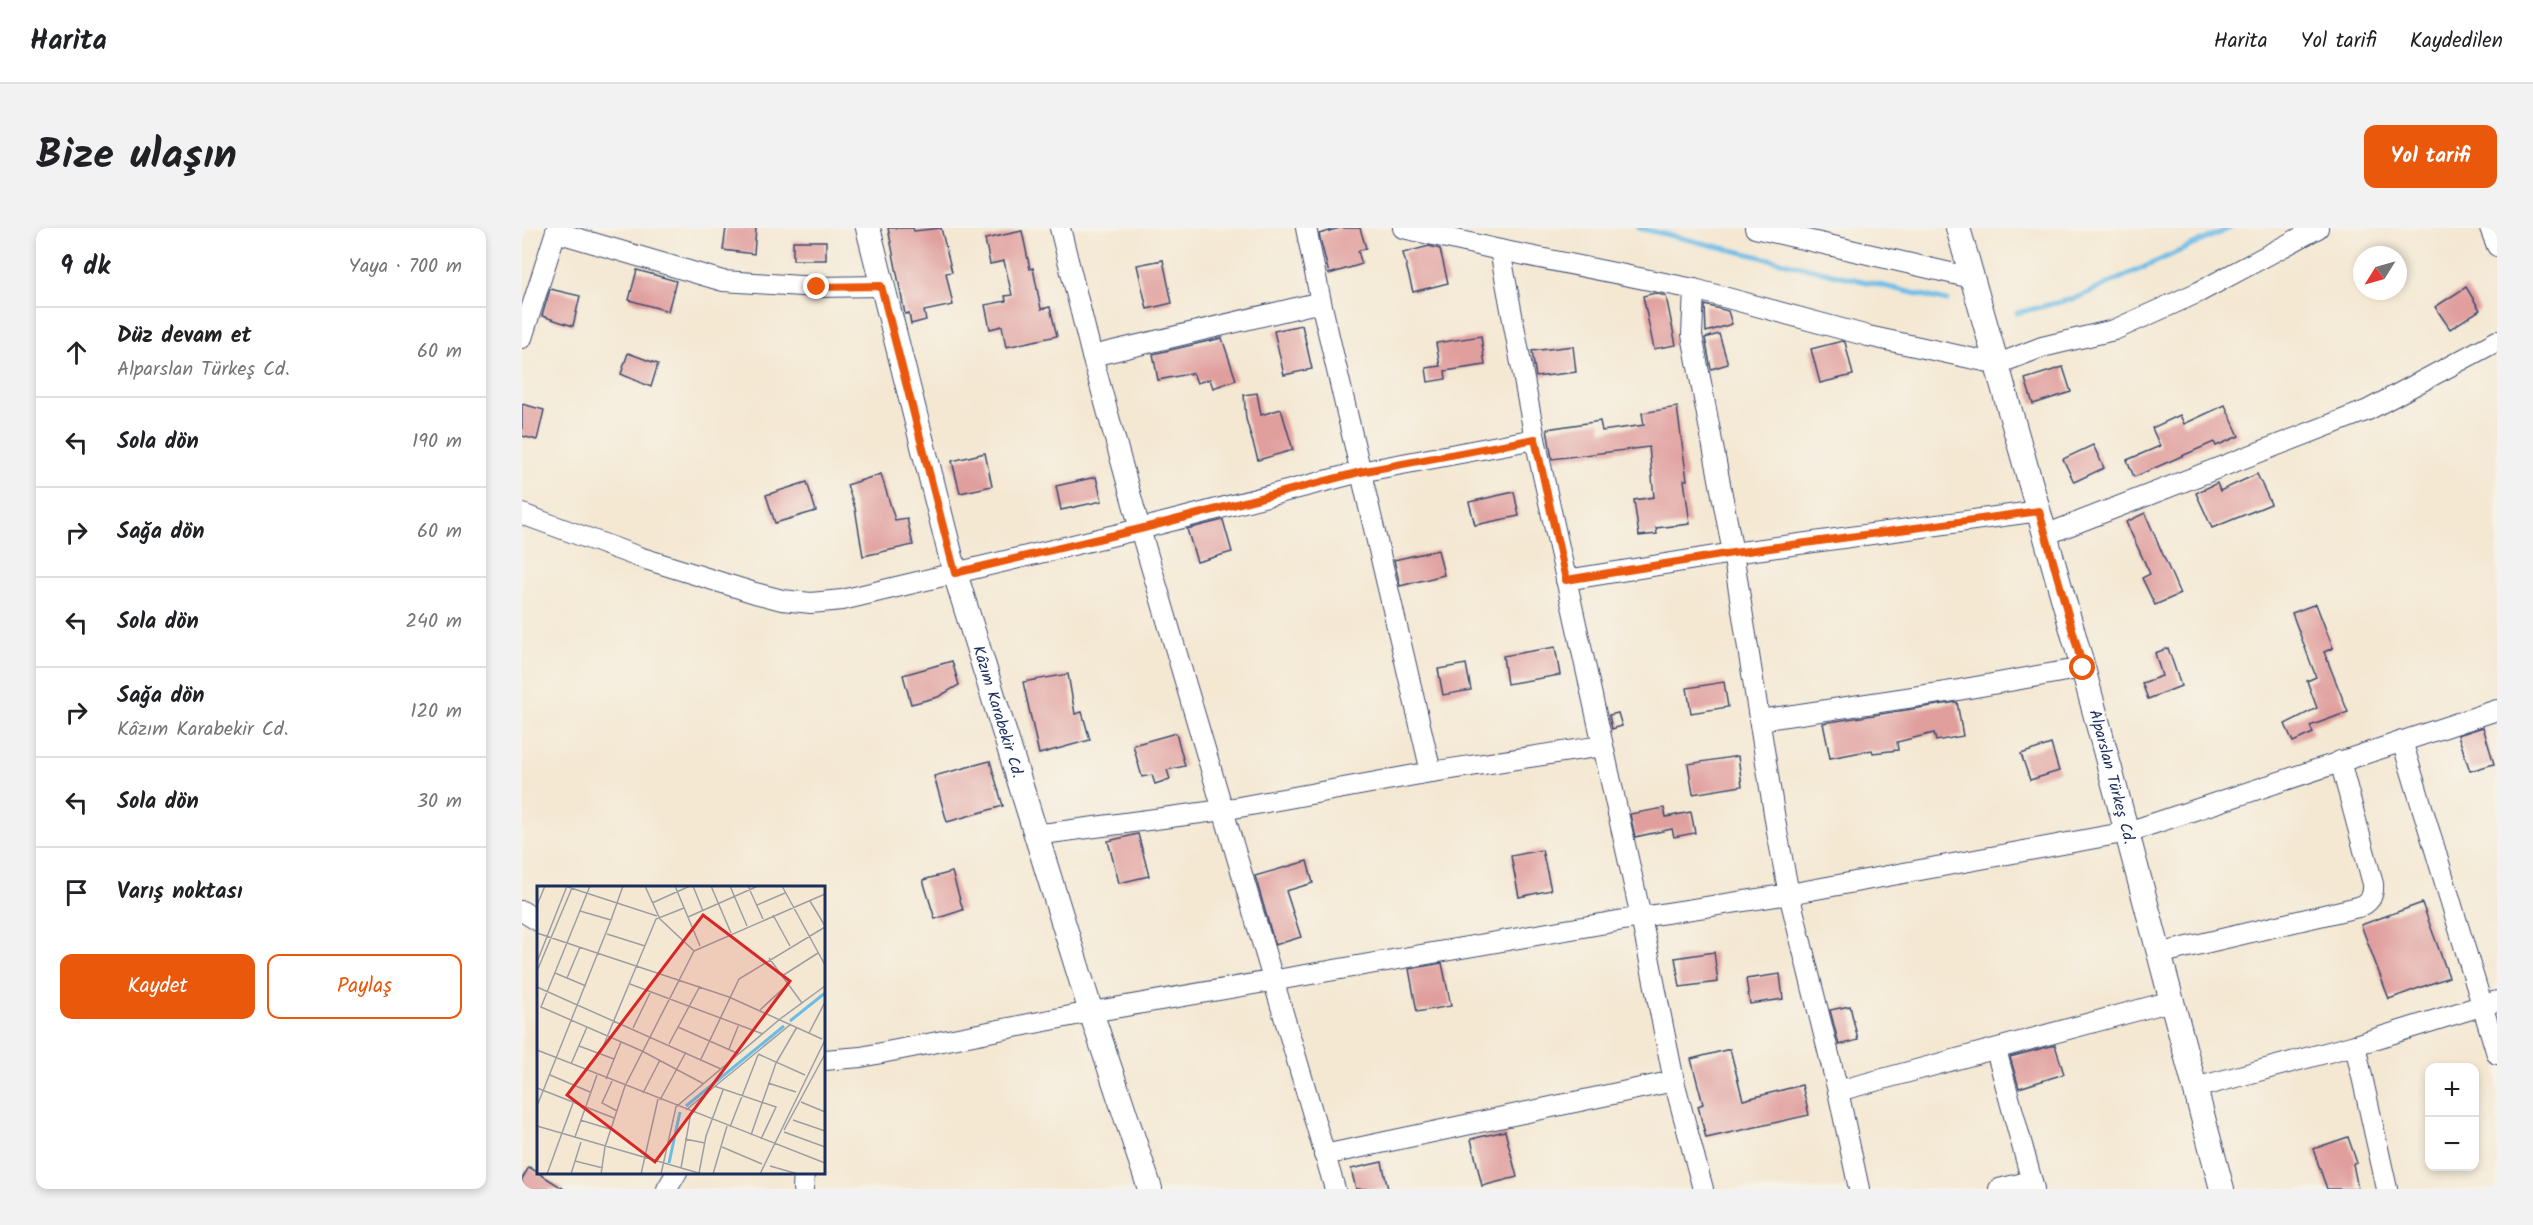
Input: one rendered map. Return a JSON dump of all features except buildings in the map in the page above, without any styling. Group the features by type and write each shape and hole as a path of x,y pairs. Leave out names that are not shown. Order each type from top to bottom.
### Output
{"street":[{"name":"Kâzım Karabekir Cd.","path":"868,228 955,573 1090,1012 1150,1189"},
{"path":"1060,228 1092,356 1140,529 1335,1189"},
{"path":"1306,228 1360,472 1431,772"},
{"path":"1403,228 1694,289 1868,336 1998,364 2042,347 2114,330 2199,292 2319,228"},
{"path":"1755,228 1972,278"},
{"path":"2490,228 2497,246"},
{"name":"Alparslan Türkeş Cd.","path":"1962,229 1972,278 2083,668 2222,1189"},
{"path":"522,338 525,316 557,230 723,281 817,287 881,286"},
{"path":"1500,250 1535,439 1641,917 1674,1081 1703,1189"},
{"path":"1694,289 1692,335 1733,553 1789,894 1838,1091 1859,1189"},
{"path":"1092,356 1321,302"},
{"path":"2045,535 2368,410 2497,341"},
{"path":"522,514 639,557 782,600 810,603 842,600 1140,529 1360,472 1535,439"},
{"path":"1566,580 1733,553 2039,511"},
{"path":"1760,720 2083,668"},
{"path":"825,1060 861,1058 1090,1012 1641,917 1789,894 2128,832 2497,710"},
{"path":"2402,741 2490,1003 2497,1054"},
{"path":"1035,835 1223,810 1431,772 1602,746"},
{"path":"2158,954 2358,907 2368,902 2373,894 2373,884 2340,761"},
{"path":"522,911 537,920"},
{"path":"1838,1091 2172,1001"},
{"path":"2195,1088 2355,1045 2490,1003"},
{"path":"2355,1045 2387,1189"},
{"path":"1996,1050 2033,1185 1999,1189"},
{"path":"1324,1155 1674,1081"},
{"path":"668,1189 676,1174"},
{"path":"803,1189 804,1174"}],"waterway":[{"path":"1639,228 1947,301"},
{"path":"2017,313 2079,297 2230,228"}],"route":[{"path":"817,287 881,286 955,573 1140,529 1360,472 1535,439 1566,580 1694,558 2039,511 2083,668"}]}
